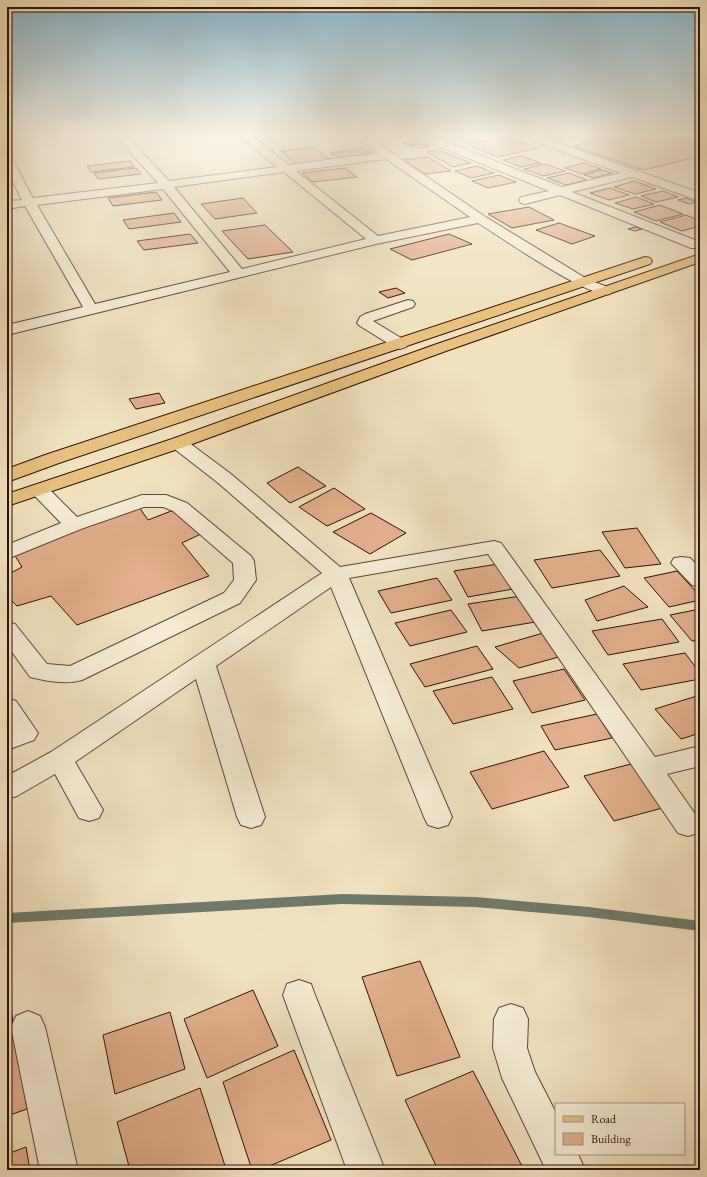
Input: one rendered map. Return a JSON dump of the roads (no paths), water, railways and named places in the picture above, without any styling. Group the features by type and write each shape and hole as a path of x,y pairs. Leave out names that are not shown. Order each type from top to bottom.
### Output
{"main road":[{"path":"7,476 52,459 582,282 699,248"},
{"path":"7,500 178,442 605,291 699,248"},
{"path":"375,352 396,364"}],"street":[{"path":"22,189 91,309"},
{"path":"7,205 134,189"},
{"path":"169,189 238,273"},
{"path":"313,189 376,240"},
{"path":"437,189 480,219 582,282 605,291"},
{"path":"558,189 699,248"},
{"path":"525,200 571,189"},
{"path":"678,189 700,197"},
{"path":"7,330 376,240 480,219"},
{"path":"400,344 365,323 365,320 408,304"},
{"path":"178,442 224,478 336,574 438,817"},
{"path":"39,490 74,525"},
{"path":"7,553 74,525 142,501 166,501 180,507 243,561 245,580 232,598 73,674 56,674 39,671 7,629"},
{"path":"7,789 60,759 336,574 494,548 688,825"},
{"path":"682,563 700,580"},
{"path":"203,663 251,817"},
{"path":"7,707 25,733 7,741"},
{"path":"649,769 700,756"},
{"path":"60,759 89,810"},
{"path":"299,995 366,1170"},
{"path":"512,1019 510,1048 519,1078 555,1148"},
{"path":"28,1027 59,1170"},
{"path":"558,1155 566,1170"}],"waterway":[{"path":"7,918 342,899 475,902 589,912 700,926"}]}
